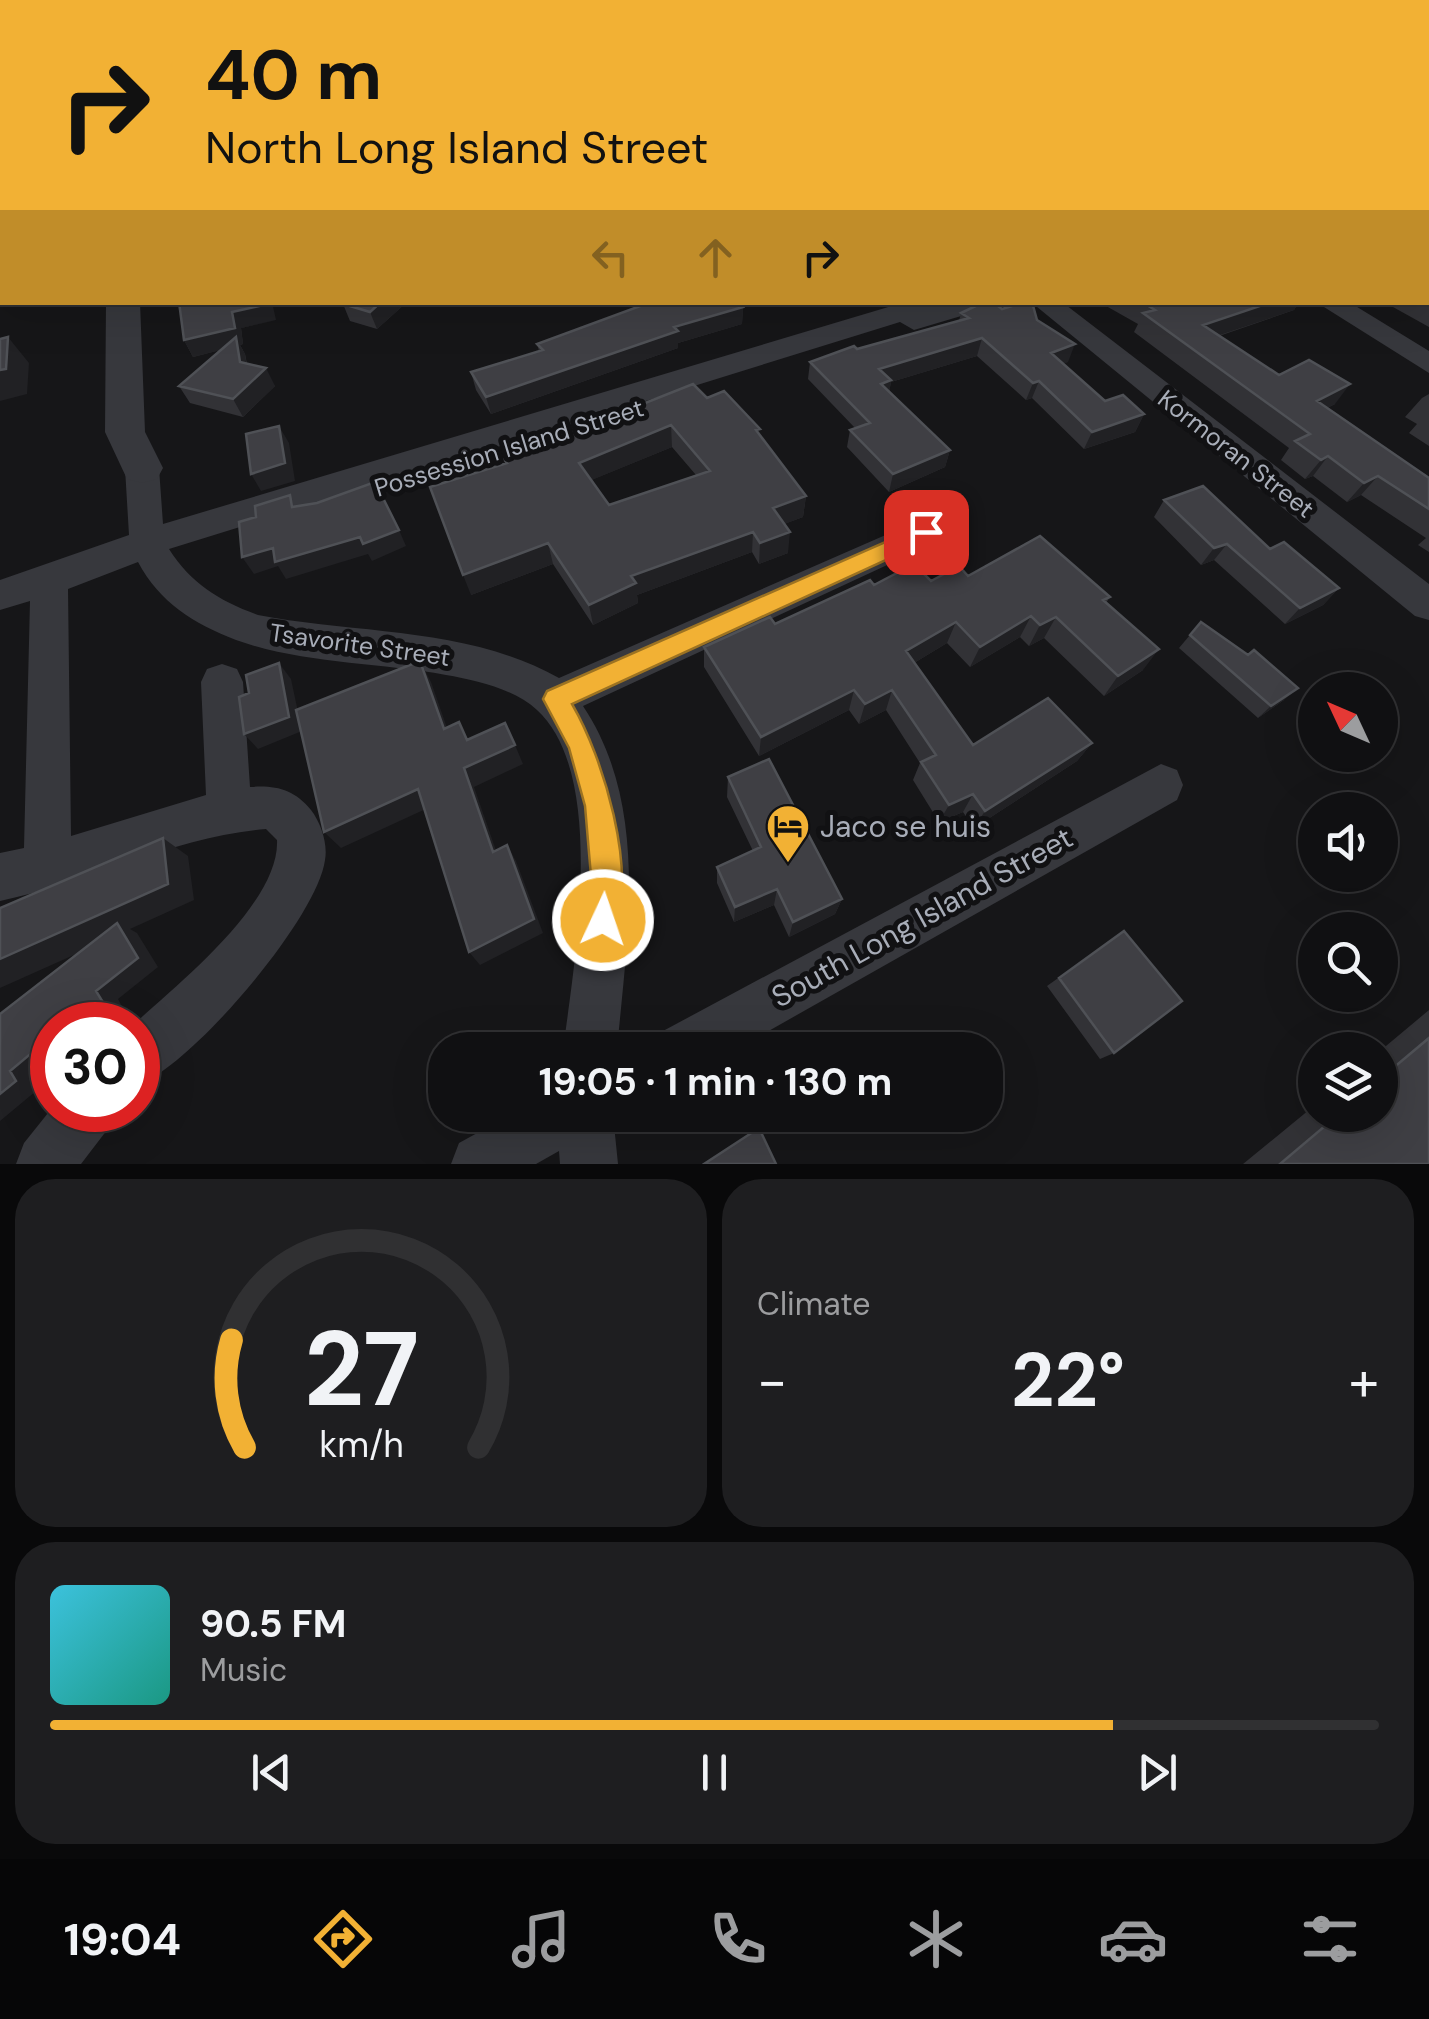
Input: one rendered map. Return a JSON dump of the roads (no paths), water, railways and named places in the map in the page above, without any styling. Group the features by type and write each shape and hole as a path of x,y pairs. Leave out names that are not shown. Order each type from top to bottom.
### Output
{"street":[{"path":"123,305 125,432 142,468"},
{"path":"0,594 152,551 142,468 148,305"},
{"name":"Possession Island Street","path":"152,551 927,305"},
{"name":"Possession Island Street","path":"152,551 968,305"},
{"name":"Kormoran Street","path":"1048,305 1429,605"},
{"path":"1334,305 1429,364"},
{"path":"592,1032 606,888 605,846 582,746 556,699 926,532"},
{"name":"Tsavorite Street","path":"152,551 198,607 248,629 465,660 512,676 556,699"},
{"path":"47,867 67,574"},
{"path":"222,682 229,810"},
{"name":"South Long Island Street","path":"714,1032 1161,784"},
{"path":"0,876 47,867 229,810 258,806 274,808 286,816 301,837 298,870 283,904 248,950 160,1036"},
{"path":"45,1164 70,1132"},
{"path":"480,1164 536,1132"},
{"path":"587,1132 590,1164"}],"place":[{"name":"Jaco se huis","path":"788,864"}]}
